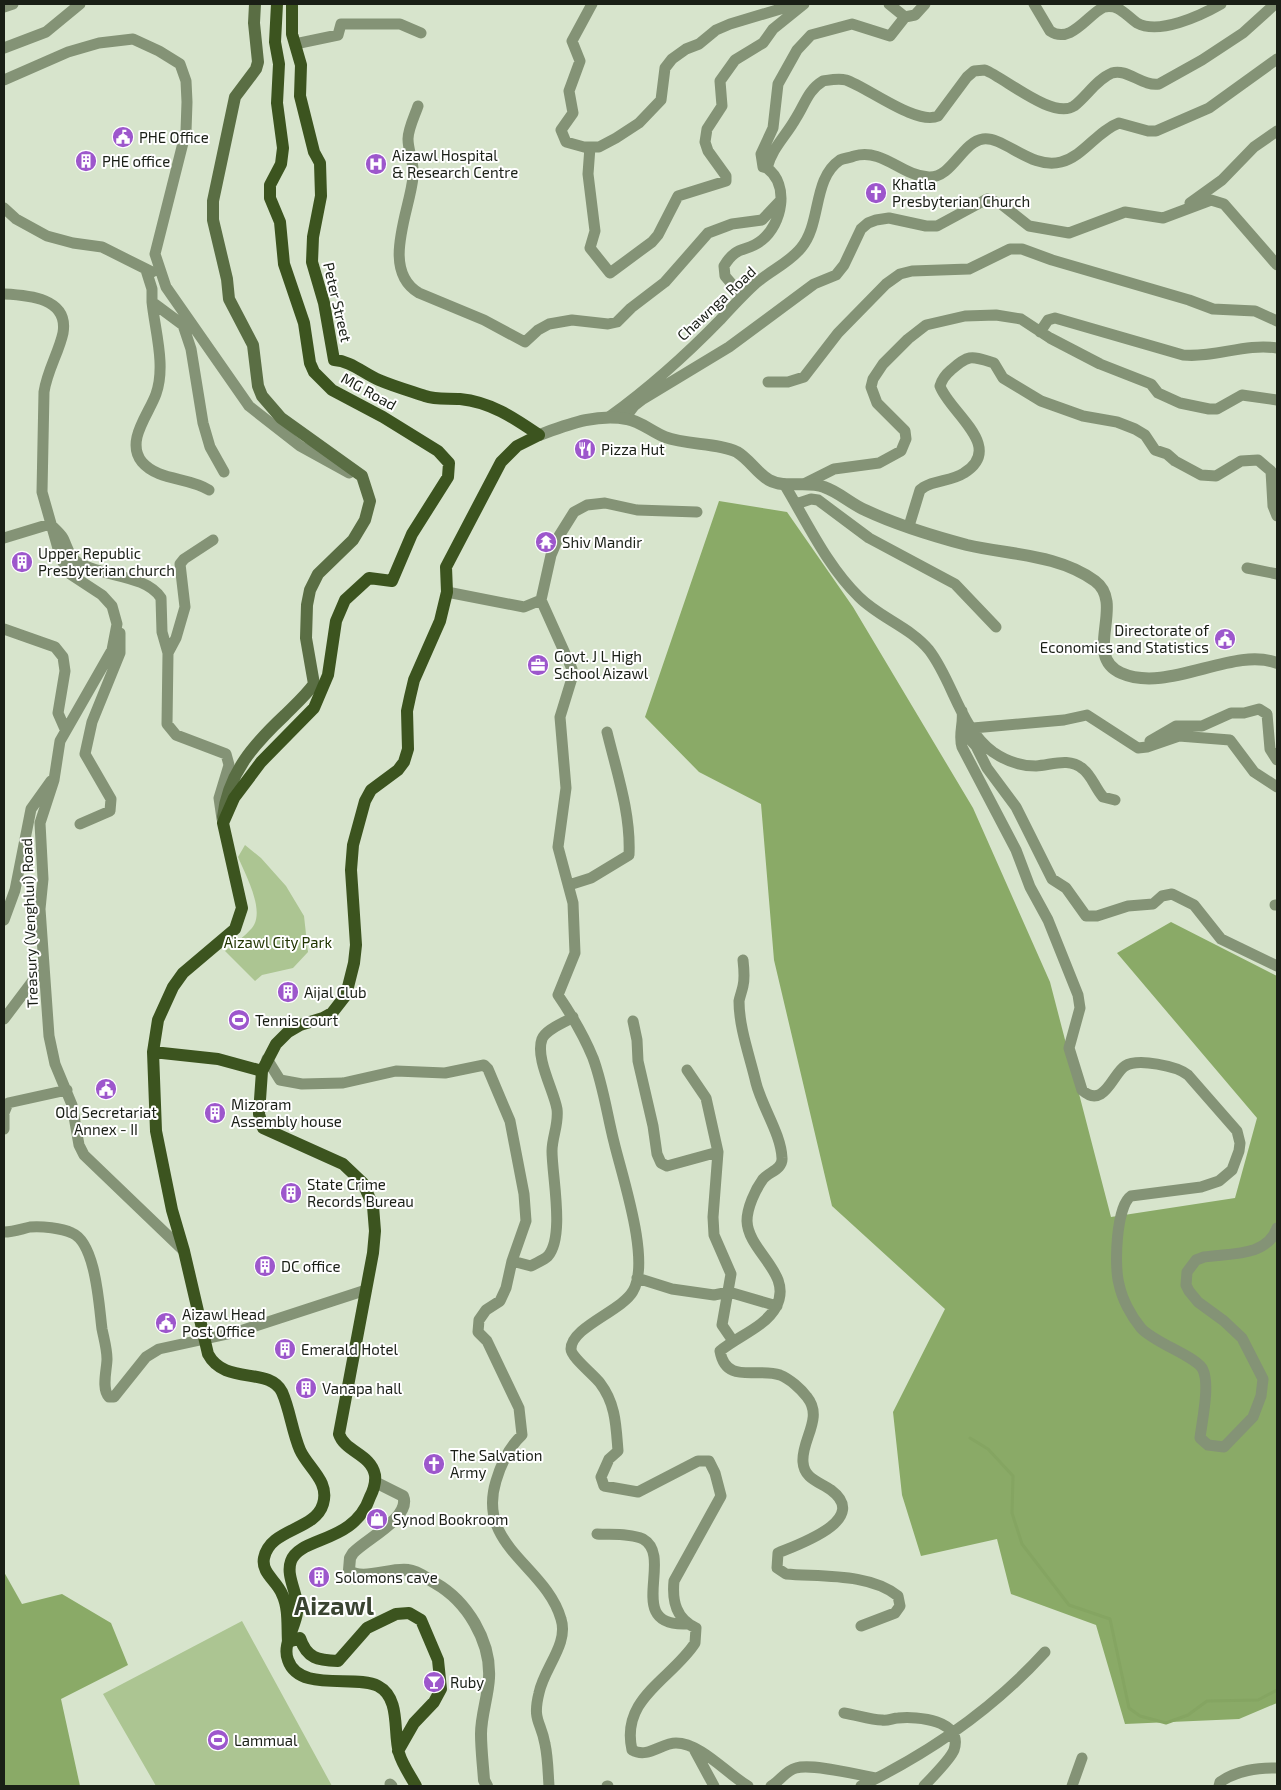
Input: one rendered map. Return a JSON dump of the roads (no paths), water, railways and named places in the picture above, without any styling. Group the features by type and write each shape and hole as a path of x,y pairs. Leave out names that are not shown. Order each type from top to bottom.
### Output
{"main road":[{"path":"255,4 254,23 258,62 256,70 235,97 213,201 213,220 227,280 229,299 253,345 258,386 262,396 281,418 362,476 370,501 364,520 353,540 318,574 310,590 307,604 306,638 314,684 262,737 237,770 228,789 223,823 242,908 235,930 183,973 173,987 158,1020 153,1052 156,1131 172,1210 184,1251 204,1340 212,1361 220,1369 268,1380 278,1386 300,1451 322,1483 324,1497 320,1511 308,1521 278,1539 266,1552 263,1559 266,1572 278,1585 285,1599 288,1642"},
{"name":"MG Road","path":"223,823 234,798 261,762 314,708 328,675 336,621 345,600 369,578 392,581 412,534 444,484 450,471 449,463 438,451 383,417 332,390 314,372 310,363 304,322 284,264 280,222 270,198 270,184 281,164 283,148 277,103 279,64 275,42 277,4"},
{"name":"Peter Street","path":"292,4 291,26 294,44 302,65 300,87 302,105 314,152 320,163 321,196 313,236 312,262 324,302 334,360 347,361 356,369 380,380 427,397 461,399 485,404 506,413 539,435"},
{"path":"416,1786 398,1752 394,1710 385,1692 372,1684 318,1680 304,1675 290,1664 286,1654 298,1612 298,1601 290,1572 292,1559 304,1548 329,1538 359,1520 367,1507 375,1482 372,1466 365,1458 344,1442 339,1434 375,1231 373,1206 369,1194 356,1175 343,1164 263,1128 259,1114 265,1065 276,1044 288,1032 300,1025 323,1018 332,1013 346,995 356,945 351,870 353,845 359,820 371,790 398,770 404,762 408,750 407,711 410,697 414,680 440,621 447,592 446,567 501,462 517,446 539,435"},
{"path":"153,1052 265,1065"},
{"path":"288,1642 300,1638 304,1649 318,1660 338,1662 367,1628 396,1614 409,1612 421,1620 438,1660 441,1689 434,1702 414,1723 398,1752"}],"street":[{"path":"4,6 13,4"},
{"path":"4,48 46,32 80,4"},
{"path":"592,4 572,41 580,65 569,91 573,113 561,130 566,142 590,147 599,147 610,142 639,123 662,96 664,72 668,64 686,49 699,44 716,30 730,24 797,4"},
{"path":"590,147 588,174 595,231 590,248 610,273 652,242 663,227 678,196 726,181 726,176 708,151 705,142 707,129 722,106 720,81 735,60 763,43 773,29 804,4"},
{"path":"889,4 905,18"},
{"path":"742,296 725,276 724,266 737,250 754,245 766,236 775,225 781,200 778,182 773,172 763,167 761,154 776,116 778,84 798,50 811,35 852,24 890,36 905,18 915,15 925,4"},
{"path":"1034,4 1050,31 1062,34 1077,28 1104,7 1118,7 1138,23 1158,28 1220,4"},
{"path":"767,168 770,156 796,119 806,98 813,88 823,81 846,80 895,106 931,118 938,116 971,74 985,70 1034,98 1058,108 1066,109 1075,105 1111,73 1121,73 1152,85 1159,84 1202,60 1243,32 1275,4"},
{"path":"294,44 338,35 341,24 400,24 421,33"},
{"path":"4,80 68,52 99,43 133,39 159,51 180,64 186,81 186,131 155,254 166,287 249,406 300,446 366,485"},
{"name":"Chawnga Road","path":"609,417 654,382 742,296 758,282 787,262 802,248 814,224 823,182 831,168 842,159 858,155 876,156 918,175 935,176 943,172 975,143 983,139 996,142 1030,159 1045,163 1059,163 1075,156 1119,122 1152,132 1198,114 1277,59"},
{"path":"418,106 407,138 414,175 399,242 398,260 401,272 410,286 419,293 484,320 525,342 538,330 557,323 572,320 608,324 617,322 631,308 669,278 708,233 732,224 762,220 781,200"},
{"path":"1175,214 1222,180 1254,147 1277,131"},
{"path":"625,418 634,406 643,399 729,346 806,292 814,284 836,274 844,265 861,229 876,220 889,218 926,226 937,226 986,199 1001,204 1029,226 1063,232 1075,232 1125,212 1158,218 1175,214 1205,201 1220,202 1277,265"},
{"path":"4,208 22,223 48,236 73,244 102,247 146,270 161,274"},
{"path":"768,382 788,382 804,377 838,333 886,284 900,274 912,271 969,269 1010,249 1022,249 1052,260 1189,300 1207,308 1255,311 1277,321"},
{"path":"146,270 152,289 152,302 159,347 159,371 156,393 137,436 136,448 142,461 155,472 200,484 209,490"},
{"path":"4,294 28,295 48,301 56,309 62,322 62,334 44,392 42,492 50,524 66,570 102,595 112,606 121,640 120,653 92,722 85,754 112,799 113,805 110,811 80,824"},
{"path":"152,302 183,326 191,349 203,423 210,447 224,472"},
{"path":"806,483 834,469 879,463 901,451 906,439 905,431 877,404 871,387 873,379 877,371 895,352 926,325 965,316 996,315 1021,319 1040,332 1100,364 1151,384 1158,393 1180,403 1217,409 1242,395 1277,400"},
{"path":"1040,332 1048,320 1055,318 1183,355 1202,357 1248,347 1277,348"},
{"path":"909,526 918,496 924,487 958,477 970,470 977,459 979,452 976,435 940,386 945,375 961,359 969,358 994,363 1003,378 1046,403 1083,416 1117,422 1135,429 1145,435 1155,450 1167,454 1174,461 1202,475 1216,476 1241,461 1258,460 1271,471 1273,506 1277,516"},
{"path":"539,435 575,422 609,417 634,420 647,429 668,438 736,452 770,481 784,484 806,483 824,486 867,511 909,526 967,544 1027,554 1046,560 1095,581 1107,596 1105,657 1110,666 1119,672 1144,678 1178,674 1246,660 1277,663"},
{"path":"784,484 820,545 859,597 915,638 928,650 962,710 988,748 1016,764 1038,766 1067,762 1078,766 1087,773 1103,797 1116,800"},
{"path":"796,504 811,499 818,500 869,538 955,584 996,626"},
{"path":"687,1624 677,1612 673,1596 674,1581 721,1496 715,1473 709,1461 698,1461 652,1487 638,1492 604,1486 601,1477 609,1459 618,1452 615,1412 600,1383 573,1356 571,1349 574,1337 625,1300 634,1290 639,1265 636,1236 602,1088 592,1057 573,1017 558,995 575,953 573,903 558,847 566,788 566,762 560,738 560,717 572,678 572,669 540,600 551,555 559,536 574,512 587,505 606,503 637,510 697,512"},
{"path":"4,538 50,524"},
{"path":"50,524 63,538 77,562 94,570 144,584 155,590 161,598 162,632 168,654 165,712 169,728 176,735 221,751 228,759 229,765 219,798 223,823"},
{"path":"168,654 176,638 185,607 180,564 184,559 213,540"},
{"path":"1247,568 1277,574"},
{"path":"447,592 524,607 540,600"},
{"name":"Treasury (Venghlui) Road","path":"116,624 112,650 65,729 58,748 55,776 42,813 40,829 43,879 40,909 51,1051 67,1090 79,1145 84,1155 184,1251"},
{"path":"4,629 55,648 63,657 65,671 58,714 65,729"},
{"path":"1138,748 1176,726 1202,726 1231,712 1244,713 1260,709 1267,714 1270,749 1277,760"},
{"path":"962,710 964,722 960,740 962,747 1016,850 1030,887 1048,920 1078,995 1080,1008 1069,1048 1082,1090 1088,1094 1103,1093 1109,1088 1123,1067 1133,1063 1180,1069 1188,1075 1234,1125 1240,1137 1237,1156 1226,1177 1200,1187 1131,1196 1124,1206 1119,1228 1117,1275 1124,1299 1134,1318 1151,1337 1196,1361 1203,1367 1205,1378 1200,1438 1208,1445 1224,1447 1253,1417 1261,1396 1263,1378 1242,1338 1193,1297 1186,1285 1187,1272 1196,1260 1204,1257 1257,1251 1273,1238 1277,1228"},
{"path":"974,728 1064,720 1087,714 1138,748 1147,747 1179,736 1230,740 1254,772 1277,787"},
{"path":"962,731 976,746 987,768 1016,807 1052,880 1066,888 1086,916 1097,916 1128,906 1153,904 1162,896 1172,894 1194,905 1221,939 1277,966"},
{"path":"569,885 591,878 629,855 630,834 607,732"},
{"path":"4,920 15,890 30,809 55,776"},
{"path":"743,960 744,974 739,999 740,1012 757,1087 780,1145 783,1160 779,1168 764,1178 752,1200 747,1221 752,1240 775,1272 780,1290 777,1306 765,1321 720,1351 722,1363 730,1370 780,1375 795,1385 808,1398 814,1411 813,1424 804,1447 803,1464 808,1476 832,1491 840,1500 842,1511 838,1521 825,1532 778,1553 777,1568 786,1574 859,1579 881,1585 898,1596 900,1606 894,1612 861,1626"},
{"path":"4,1019 44,966"},
{"path":"512,1260 531,1266 547,1257 552,1248 556,1229 557,1202 552,1150 557,1128 557,1111 544,1070 541,1047 542,1039 546,1033 573,1017"},
{"path":"633,1021 638,1040 638,1061 654,1126 657,1154 661,1163 667,1166 718,1152"},
{"path":"265,1065 280,1080 302,1084 356,1081 396,1071 445,1073 479,1064 486,1066 509,1114 524,1194 526,1221 500,1301 482,1315 479,1320 478,1332 487,1342 519,1408 522,1435 513,1443 499,1472 493,1490 491,1510 496,1528 507,1545 547,1592 561,1618 563,1637 544,1674 535,1716 545,1743 549,1786"},
{"path":"687,1070 706,1098 718,1152 713,1217 716,1241 731,1274 722,1325 733,1341"},
{"path":"4,1129 4,1113 8,1103 67,1090"},
{"path":"4,1232 31,1227 61,1230 74,1233 85,1245 92,1260 100,1301 107,1351 105,1388 109,1397 114,1397 146,1357 159,1349 238,1332 366,1290"},
{"path":"637,1278 672,1289 714,1295 729,1292 777,1306"},
{"path":"375,1482 403,1496 405,1505 400,1514 353,1553 350,1558 349,1570 358,1575 405,1569 417,1572 452,1594 472,1619 483,1641 489,1664 488,1689 481,1735 487,1786"},
{"path":"597,1534 643,1540 650,1546 654,1569 654,1606 659,1616 666,1622 687,1624 696,1628 696,1643 649,1691 636,1708 630,1743 632,1750 638,1754 676,1743 693,1748 727,1769 748,1786"},
{"path":"860,1786 877,1778 952,1731 996,1700 1018,1682 1046,1652"},
{"path":"844,1713 883,1721 898,1718 930,1721 941,1723 952,1731 955,1740 954,1752 924,1786"},
{"path":"693,1748 714,1786"},
{"path":"1072,1786 1082,1758"},
{"path":"771,1786 786,1772 797,1768 810,1767 877,1778"},
{"path":"1219,1786 1220,1782 1226,1778 1244,1771 1256,1768 1277,1768"}],"waterway":[{"path":"970,1438 988,1449 1013,1476 1012,1513 1022,1544 1069,1605 1110,1619 1129,1708 1140,1716 1166,1723 1188,1715 1207,1701 1258,1700 1277,1690"}],"place":[{"name":"PHE Office","path":"123,137"},
{"name":"PHE office","path":"86,161"},
{"name":"Aizawl Hospital & Research Centre","path":"376,164"},
{"name":"Khatla Presbyterian Church","path":"876,193"},
{"name":"Pizza Hut","path":"585,449"},
{"name":"Shiv Mandir","path":"546,542"},
{"name":"Upper Republic Presbyterian church","path":"22,562"},
{"name":"Directorate of Economics and Statistics","path":"1225,639"},
{"name":"Govt. J L High School Aizawl","path":"538,665"},
{"name":"Aijal Club","path":"288,992"},
{"name":"Tennis court","path":"239,1020"},
{"name":"Old Secretariat Annex - II","path":"106,1089"},
{"name":"Mizoram Assembly house","path":"215,1113"},
{"name":"State Crime Records Bureau","path":"291,1193"},
{"name":"DC office","path":"265,1266"},
{"name":"Aizawl Head Post Office","path":"166,1323"},
{"name":"Emerald Hotel","path":"285,1349"},
{"name":"Vanapa hall","path":"306,1388"},
{"name":"The Salvation Army","path":"434,1464"},
{"name":"Synod Bookroom","path":"377,1519"},
{"name":"Solomons cave","path":"319,1577"},
{"name":"Ruby","path":"434,1682"},
{"name":"Lammual","path":"218,1740"}],"district":[{"name":"Aizawl","path":"334,1605"}],"park label":[{"name":"Aizawl City Park","path":"278,942"}]}
